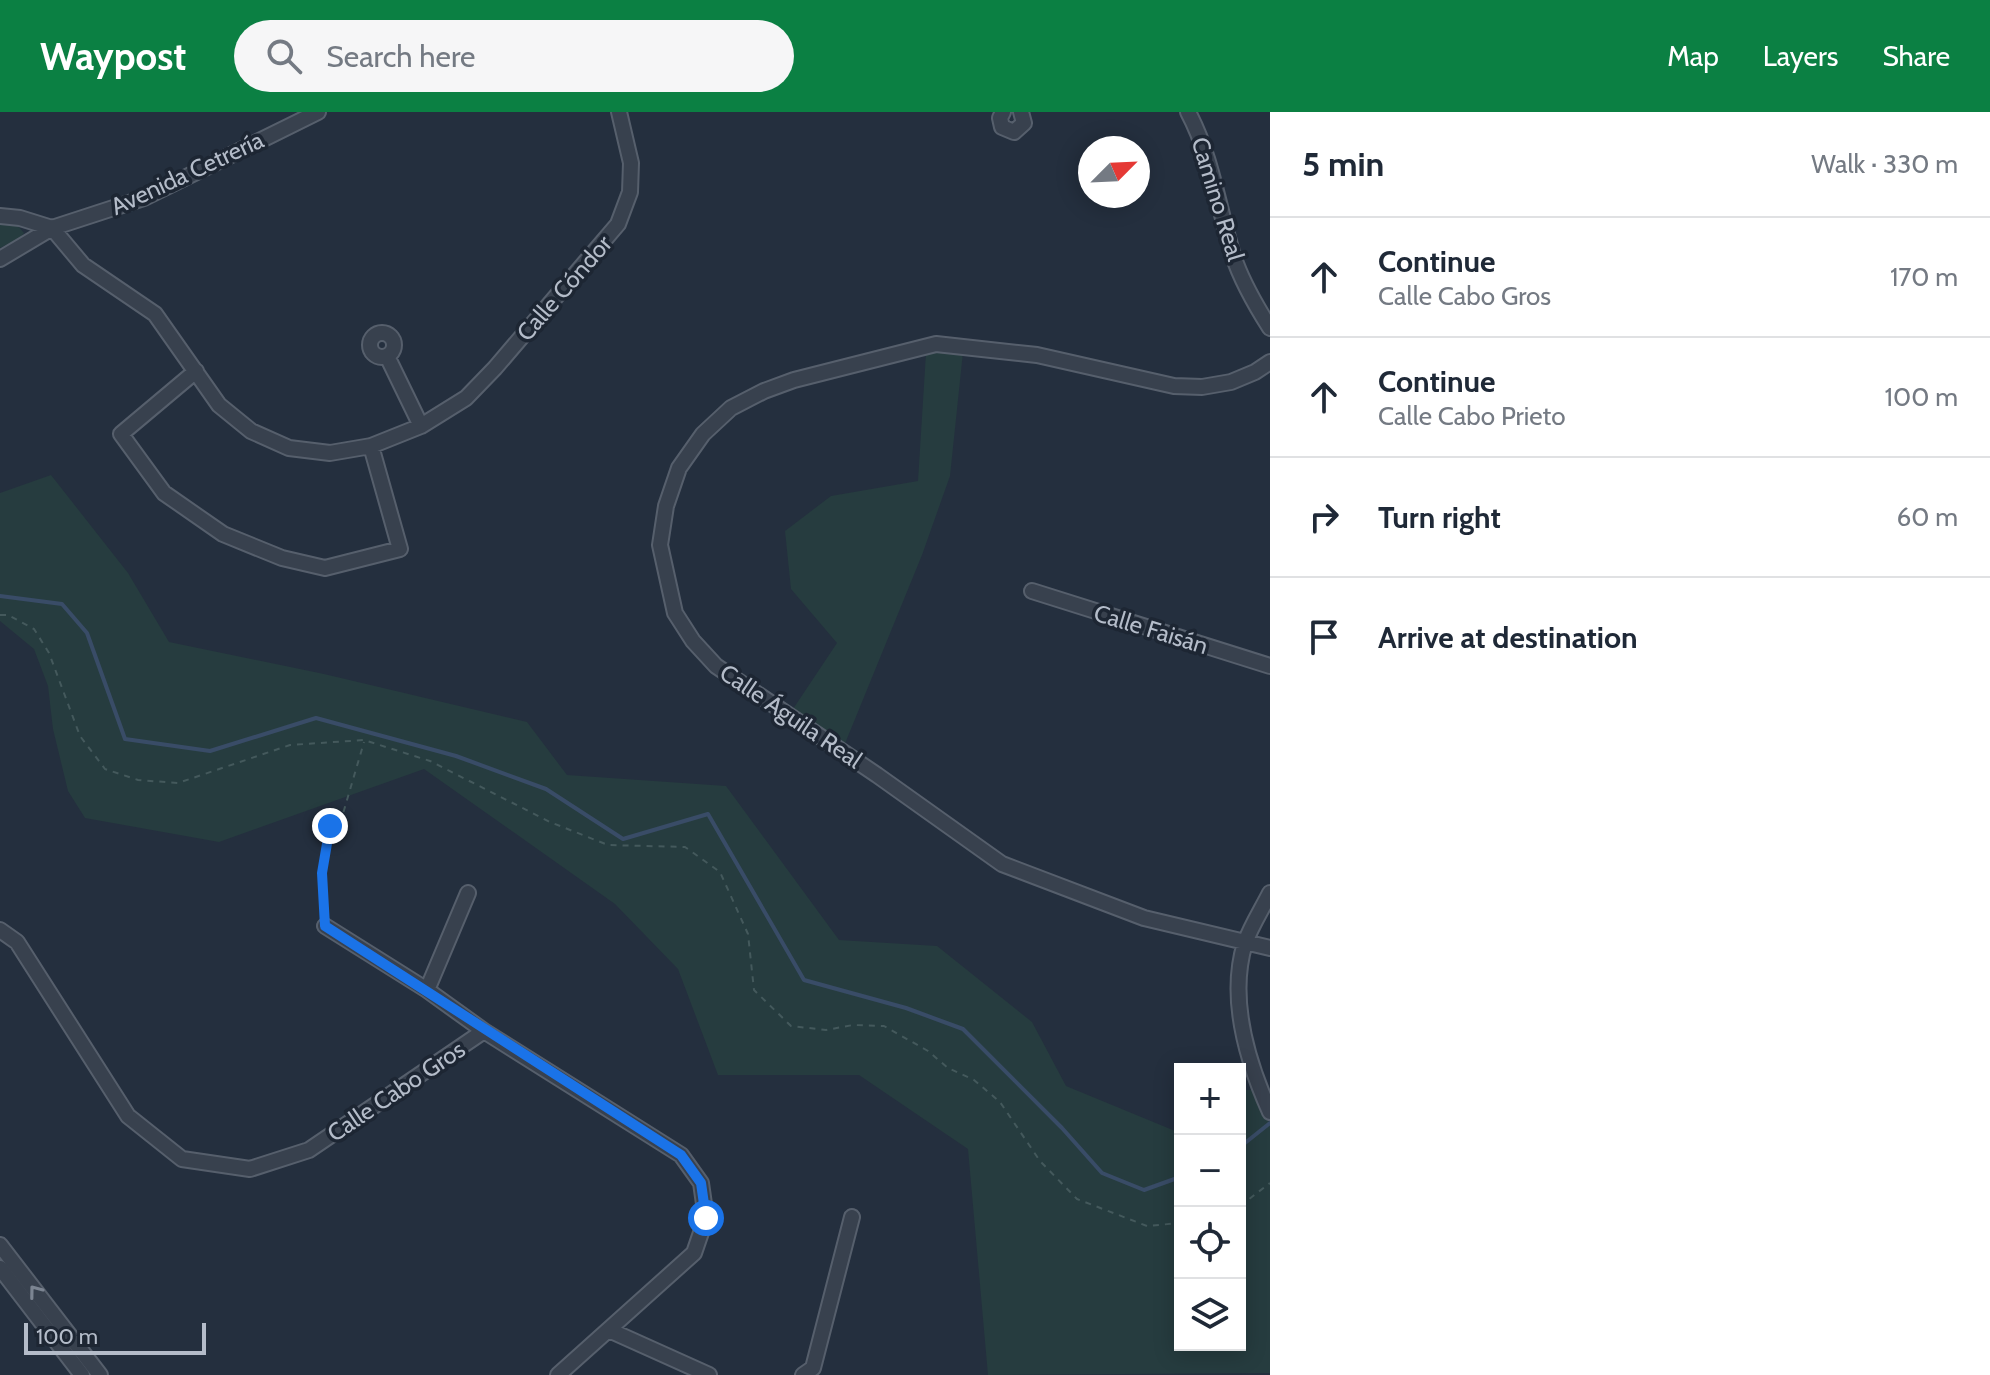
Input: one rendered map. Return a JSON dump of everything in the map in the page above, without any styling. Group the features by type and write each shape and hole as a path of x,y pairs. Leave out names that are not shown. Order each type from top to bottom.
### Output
{"street":[{"path":"279,112 285,128"},
{"name":"Avenida Cetrería","path":"0,259 52,228 144,198 318,112"},
{"name":"Calle Cóndor","path":"52,228 83,265 155,314 219,405 251,431 289,448 330,453 371,446 421,426 466,398 618,224 630,192 631,163 619,112"},
{"path":"1003,112 1000,118 1002,127 1014,132 1024,123 1021,112"},
{"name":"Camino Real","path":"1188,112 1208,160 1234,259 1270,328"},
{"path":"0,216 20,218 52,228"},
{"name":"Calle Águila Real","path":"1270,362 1231,382 1202,387 1174,386 1037,355 936,344 794,380 731,408 703,434 679,468 666,506 660,545 675,613 693,641 716,666 1002,864 1144,918 1270,948"},
{"path":"387,356 421,426"},
{"path":"196,371 121,434 164,493 223,534 282,558 325,568 400,549 371,446"},
{"name":"Calle Faisán","path":"1032,591 1270,666"},
{"path":"427,990 468,893"},
{"path":"1270,893 1246,943 1238,987 1252,1068 1270,1111"},
{"path":"325,926 427,990 484,1031"},
{"name":"Calle Cabo Gros","path":"0,930 17,942 128,1116 182,1159 250,1169 309,1150 484,1031 681,1155 701,1183 706,1218 694,1253 558,1375"},
{"path":"803,1375 813,1368 852,1217"},
{"path":"0,1245 100,1375"},
{"path":"0,1268 82,1375"},
{"path":"609,1330 709,1375"}],"path":[{"path":"0,615 8,615 34,629 49,653 80,736 105,769 138,780 178,783 290,745 364,740 430,761 550,822 608,845 685,847 720,872 748,934 754,990 791,1026 826,1030 853,1025 884,1026 928,1051 948,1068 974,1080 1000,1102 1040,1161 1077,1199 1147,1226 1174,1224"},
{"path":"325,926 322,873 330,826 342,817 364,740"},
{"path":"1246,1201 1270,1183"}],"green space":[{"path":"0,224 18,226 24,233 0,248"},
{"path":"963,352 950,476 922,555 844,746 793,709 837,643 791,589 785,531 831,496 918,481 926,353"},
{"path":"51,475 128,573 169,642 324,674 527,722 567,775 726,786 839,940 937,946 1032,1022 1066,1086 1174,1131 1174,1351 1246,1351 1246,1090 1253,1090 1270,1124 1270,1373 988,1375 968,1149 859,1075 718,1075 678,969 615,904 424,769 219,842 85,818 68,791 53,729 48,686 34,649 0,621 0,493"}],"waterway":[{"path":"0,596 62,604 87,633 125,739 210,751 316,718 456,756 546,789 623,839 708,814 804,980 906,1008 963,1029 1062,1128 1102,1173 1144,1190 1174,1179"},
{"path":"1246,1142 1270,1123"}],"route":[{"path":"330,826 322,873 325,926 681,1155 701,1183 706,1218"}]}
